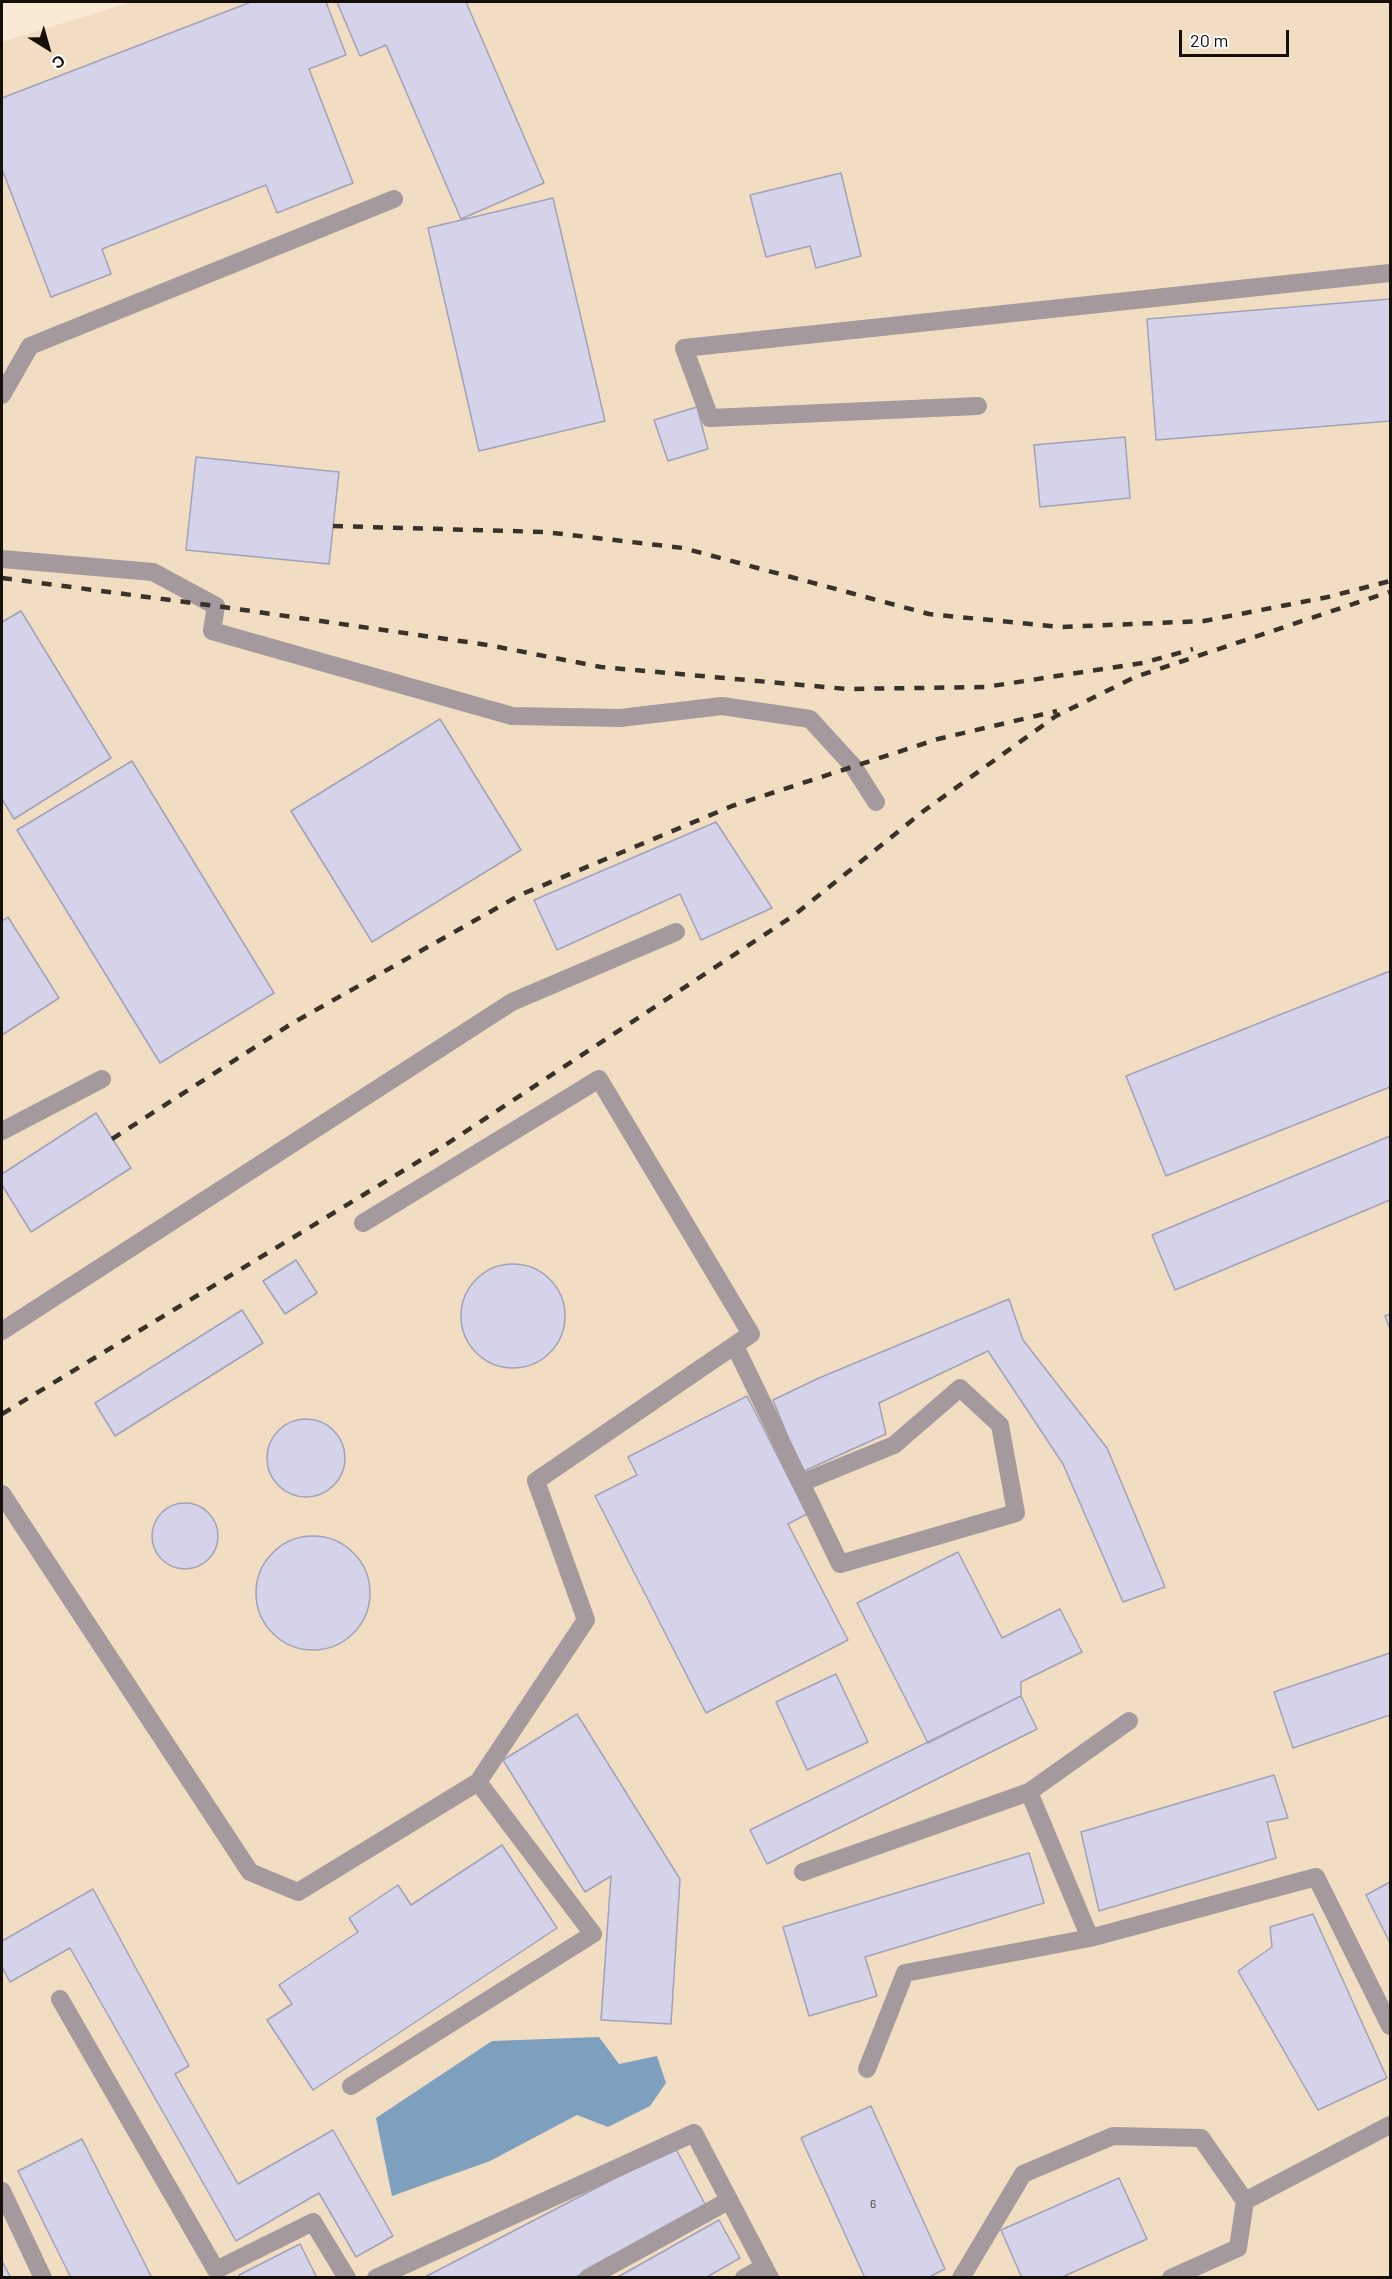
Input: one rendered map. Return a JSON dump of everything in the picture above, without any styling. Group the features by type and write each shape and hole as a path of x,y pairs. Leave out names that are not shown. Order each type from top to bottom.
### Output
{"lane":[{"path":"2,395 30,346 394,199"},
{"path":"978,406 710,418 684,348 1390,273"},
{"path":"2,559 153,572 216,606 212,631 512,716 620,717 722,706 810,719 853,766 876,802"},
{"path":"2,1331 512,1002 676,932"},
{"path":"2,1131 102,1079"},
{"path":"2,1494 250,1872 298,1892 478,1782 586,1620 536,1481 752,1334 599,1079 363,1222"},
{"path":"735,1346 840,1564 1016,1513 1000,1425 960,1388 894,1445 801,1482"},
{"path":"803,1872 1029,1792 1129,1721"},
{"path":"351,2086 593,1934 478,1782"},
{"path":"1029,1792 1090,1938"},
{"path":"867,2069 905,1973 1090,1938 1316,1877 1390,2026"},
{"path":"60,1999 218,2274 313,2222 347,2277"},
{"path":"1245,2201 1390,2125"},
{"path":"376,2277 694,2133 767,2272 744,2277"},
{"path":"961,2277 1023,2174 1113,2136 1201,2138 1245,2201 1238,2248 1171,2277"},
{"path":"2,2191 44,2277"},
{"path":"588,2277 728,2201"}],"shaded area":[{"path":"131,2 1390,2 1390,1653 1274,1693 1293,1748 1390,1715 1390,2277 934,2278 932,2275 927,2278 2,2278 2,42"}],"water":[{"path":"599,2037 619,2064 657,2056 666,2083 650,2106 608,2127 577,2115 490,2161 392,2196 376,2118 492,2041"}],"building":[{"path":"251,2 326,2 346,55 309,69 353,183 277,213 266,185 102,249 111,274 51,297 2,169 2,98"},
{"path":"337,2 466,2 544,183 461,219 386,45 360,56"},
{"path":"841,173 861,256 816,268 810,246 766,257 750,195"},
{"path":"553,198 605,421 479,451 428,228"},
{"path":"1390,299 1390,421 1156,440 1147,319"},
{"path":"697,407 708,449 668,461 654,420"},
{"path":"1125,437 1130,498 1040,507 1034,445"},
{"path":"196,457 339,472 329,564 186,550"},
{"path":"21,611 111,758 14,819 2,799 2,622"},
{"path":"440,719 521,850 372,942 291,811"},
{"path":"132,761 274,993 160,1063 17,830"},
{"path":"716,822 772,908 701,940 680,894 557,950 534,900"},
{"path":"8,917 59,998 2,1035 2,921"},
{"path":"1390,971 1390,1087 1166,1176 1126,1076"},
{"path":"96,1113 131,1168 31,1232 2,1185 2,1174"},
{"path":"1390,1136 1390,1200 1175,1290 1152,1235"},
{"path":"296,1260 317,1293 285,1314 263,1281"},
{"path":"513,1264 533,1268 550,1279 561,1296 565,1316 561,1336 550,1353 533,1364 513,1368 493,1364 476,1353 465,1336 461,1316 465,1296 476,1279 493,1268"},
{"path":"1009,1299 1023,1340 1107,1448 1165,1587 1123,1602 1063,1464 988,1351 879,1403 886,1434 802,1472 773,1400 819,1378"},
{"path":"242,1310 263,1343 115,1436 95,1403"},
{"path":"1390,1314 1390,1329 1385,1316"},
{"path":"747,1396 807,1514 788,1524 848,1640 706,1713 595,1496 637,1475 628,1457"},
{"path":"298,1419 314,1419 328,1425 339,1436 345,1450 345,1466 339,1480 328,1491 314,1497 298,1497 284,1491 273,1480 267,1466 267,1450 273,1436 284,1425"},
{"path":"178,1503 192,1503 204,1508 213,1517 218,1536 216,1549 209,1560 192,1569 178,1569 166,1564 157,1555 152,1543 152,1529 157,1517 166,1508"},
{"path":"313,1536 335,1541 353,1553 365,1571 370,1593 365,1615 353,1633 335,1645 313,1650 291,1645 273,1633 261,1615 256,1593 261,1571 273,1553 291,1541"},
{"path":"958,1552 1002,1638 1060,1609 1082,1652 1021,1682 1021,1696 928,1743 857,1603"},
{"path":"1390,1653 1390,1715 1293,1748 1274,1692"},
{"path":"836,1674 868,1742 807,1770 776,1702"},
{"path":"1021,1696 1037,1729 767,1864 750,1830"},
{"path":"577,1714 680,1879 671,2024 601,2020 611,1876 585,1892 503,1760"},
{"path":"1274,1775 1288,1818 1267,1822 1276,1858 1099,1911 1081,1832"},
{"path":"502,1845 557,1928 313,2090 267,2020 292,2004 279,1985 358,1932 349,1918 398,1885 411,1905"},
{"path":"1029,1853 1044,1903 865,1957 877,1996 809,2016 783,1927"},
{"path":"1390,1882 1390,1943 1366,1895"},
{"path":"93,1889 189,2066 175,2074 238,2184 333,2130 393,2236 356,2257 319,2193 236,2241 70,1948 10,1982 2,1967 2,1941"},
{"path":"1313,1914 1387,2078 1318,2110 1238,1971 1272,1947 1270,1927"},
{"path":"871,2106 945,2269 927,2278 865,2278 801,2138"},
{"path":"82,2139 152,2278 71,2278 18,2171"},
{"path":"675,2147 707,2208 574,2278 423,2278"},
{"path":"1119,2178 1147,2239 1060,2278 1022,2278 1001,2230"},
{"path":"719,2220 740,2258 705,2278 616,2278"},
{"path":"300,2244 317,2278 240,2278 239,2275"},
{"path":"2,2261 11,2278 2,2278"}],"railway":[{"path":"333,526 545,532 683,548 929,614 1060,627 1204,621 1328,597 1390,581"},
{"path":"2,578 488,645 601,667 847,689 985,687 1143,663 1193,649"},
{"path":"2,1414 439,1149 793,916 925,810 1056,716 1135,677 1389,592"},
{"path":"112,1139 291,1024 520,895 732,806 938,739 1057,711"}]}
